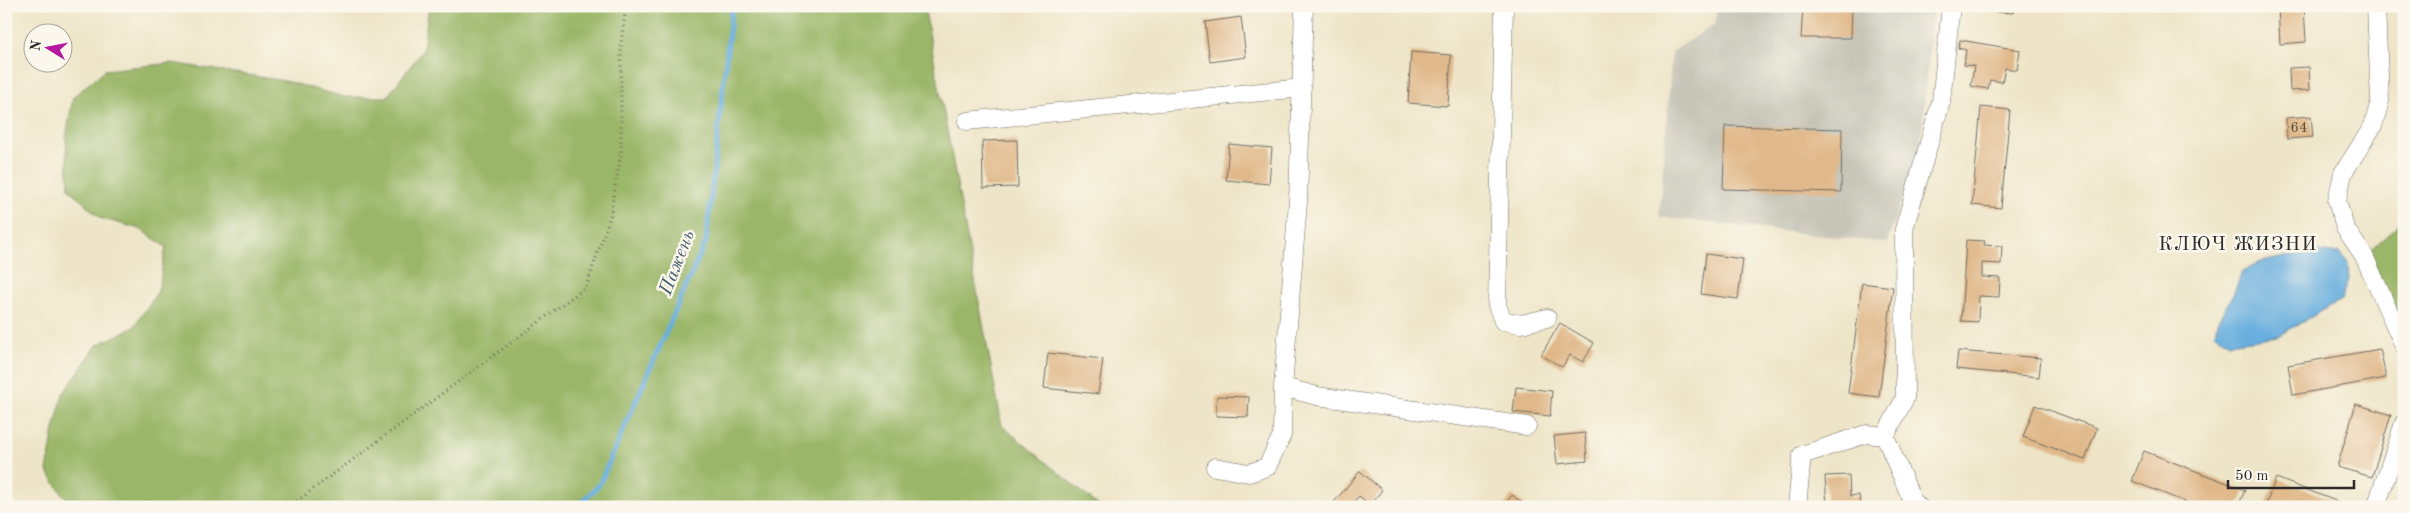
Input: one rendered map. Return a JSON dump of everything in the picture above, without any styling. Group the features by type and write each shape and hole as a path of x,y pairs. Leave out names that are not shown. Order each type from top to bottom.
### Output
{"street":[{"path":"1215,467 1249,473 1267,467 1282,435 1283,388 1298,202 1304,6"},
{"path":"1504,6 1497,305 1503,321 1521,324 1547,318"},
{"path":"1885,436 1905,398 1904,229 1941,102 1951,6"},
{"path":"2376,6 2380,100 2373,126 2343,173 2337,201 2345,228 2364,256 2398,322 2404,346"},
{"path":"967,121 1302,88"},
{"path":"1283,388 1317,396 1527,426"},
{"path":"2376,507 2404,423"},
{"path":"1797,507 1802,455 1866,434 1885,436"},
{"path":"1885,436 1912,500 1919,507"}],"path":[{"path":"289,507 586,287 610,217 621,152 621,44 626,6"}],"shaded area":[{"path":"1716,6 1933,6 1921,141 1887,243 1659,217 1672,52 1716,23"}],"green space":[{"path":"429,6 924,6 1002,426 1100,507 83,507 64,496 47,471 54,429 63,394 97,345 134,327 158,291 166,247 140,229 100,218 69,189 66,138 73,97 105,70 172,63 285,81 344,97 387,97 423,50"},
{"path":"2404,220 2404,324 2364,256"}],"water":[{"path":"2311,252 2340,253 2348,263 2349,280 2341,300 2278,336 2229,343 2215,333 2217,322 2234,293 2242,272 2261,262"}],"building":[{"path":"1803,6 1852,6 1851,38 1801,38"},
{"path":"1987,6 2013,6 2013,13 1986,11"},
{"path":"2278,6 2304,6 2306,42 2280,44"},
{"path":"1241,17 1246,57 1210,62 1205,22"},
{"path":"1960,40 2020,50 2017,70 2005,68 2002,82 1990,80 1988,89 1971,86 1974,66 1964,65 1966,50 1958,48"},
{"path":"1411,52 1451,55 1448,106 1408,103"},
{"path":"2309,67 2310,90 2290,91 2289,68"},
{"path":"1981,107 2010,110 2001,208 1972,205"},
{"path":"2311,116 2313,137 2287,139 2286,118"},
{"path":"1725,126 1842,129 1841,192 1723,189"},
{"path":"1017,140 1018,187 983,188 982,141"},
{"path":"1229,144 1272,148 1269,184 1226,180"},
{"path":"1966,240 1985,241 1984,245 2002,246 2001,264 1982,263 1982,277 2000,278 1999,297 1979,296 1978,322 1961,321"},
{"path":"1706,254 1743,259 1738,299 1701,294"},
{"path":"1862,283 1893,287 1879,397 1848,393"},
{"path":"1560,323 1594,343 1583,362 1570,355 1562,367 1541,355"},
{"path":"2380,349 2386,378 2293,395 2288,365"},
{"path":"1958,351 2041,358 2039,377 1956,369"},
{"path":"1048,353 1103,359 1098,394 1044,388"},
{"path":"1516,387 1552,391 1550,416 1513,412"},
{"path":"1217,396 1249,397 1248,417 1216,416"},
{"path":"2356,404 2391,415 2372,477 2337,467"},
{"path":"2035,405 2097,428 2085,460 2023,437"},
{"path":"1585,433 1587,461 1557,464 1554,436"},
{"path":"2144,451 2245,490 2238,507 2198,507 2132,481"},
{"path":"1360,471 1382,490 1370,505 1359,496 1350,507 1330,507"},
{"path":"1849,475 1850,496 1859,495 1860,507 1827,507 1825,476"},
{"path":"2276,478 2336,501 2334,507 2265,507"},
{"path":"1512,495 1526,506 1503,507"}],"waterway":[{"name":"Пажень","path":"577,507 599,485 706,241 732,6"}],"district":[{"name":"КЛЮЧ ЖИЗНИ","path":"2238,245"}]}
